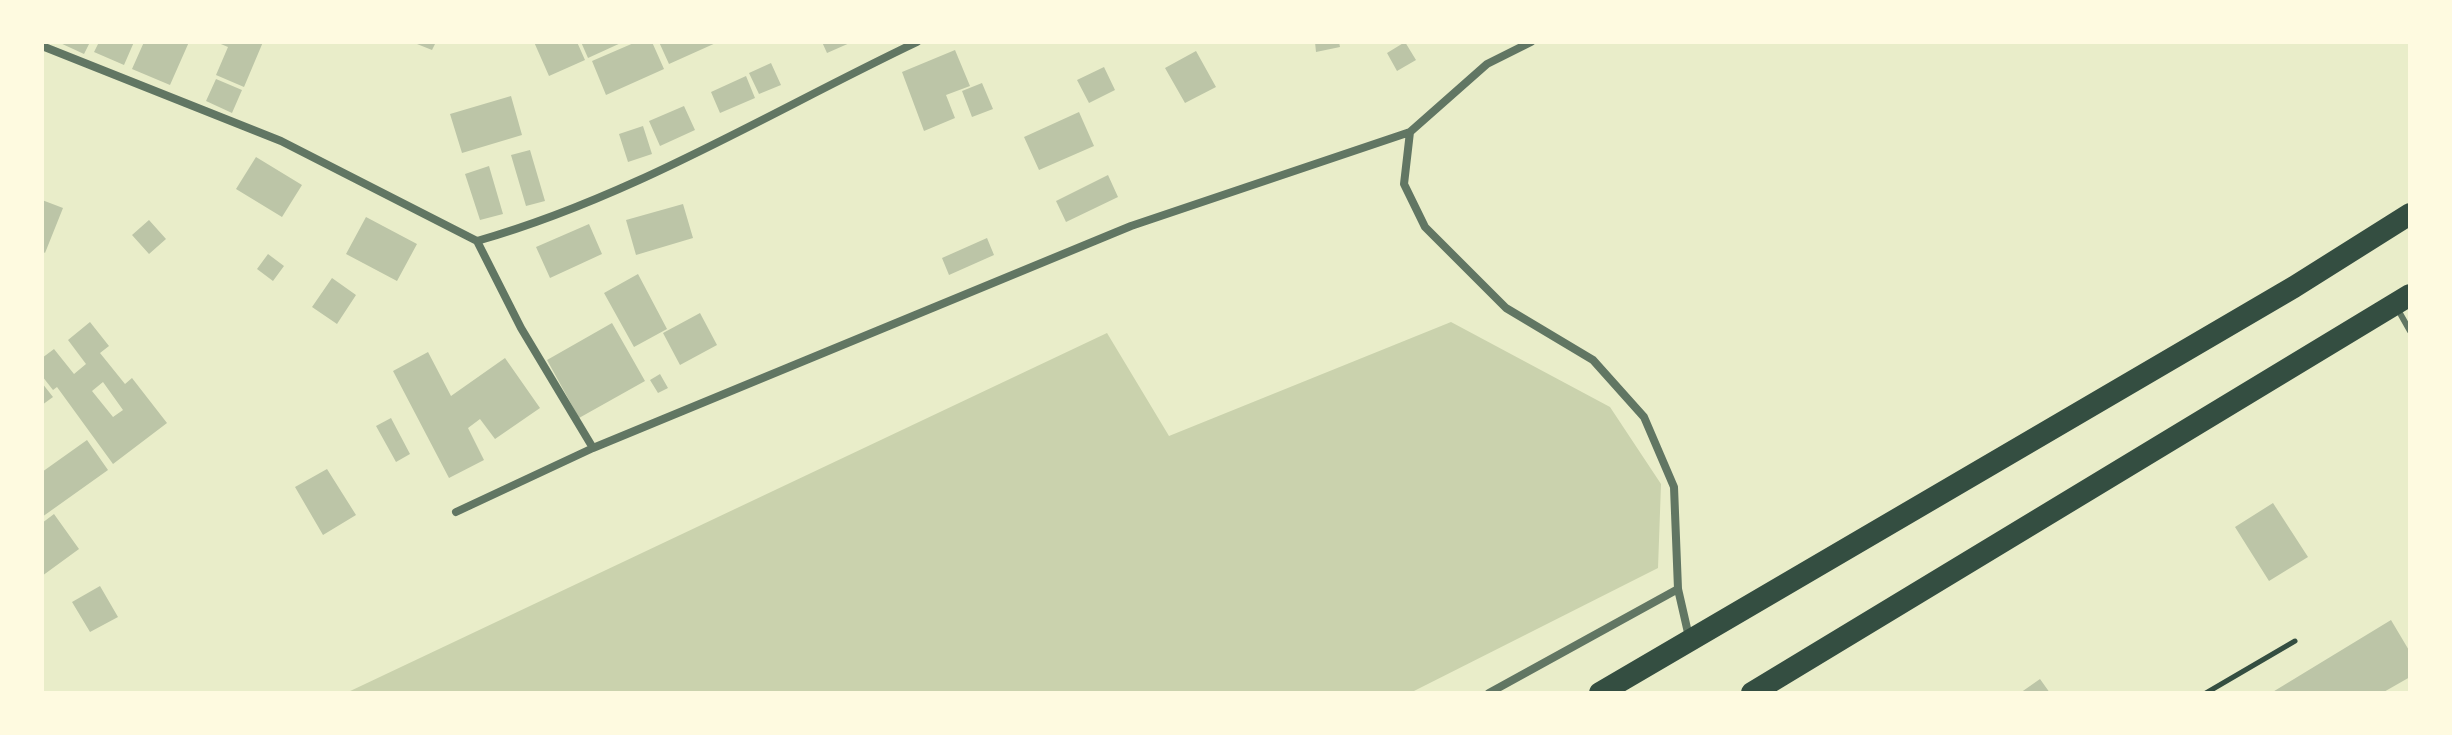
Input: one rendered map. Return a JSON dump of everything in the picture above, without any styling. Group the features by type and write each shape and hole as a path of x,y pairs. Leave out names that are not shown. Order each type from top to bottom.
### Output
{"highway":[{"path":"1600,693 2294,287 2410,214"},
{"path":"1752,693 2403,300"}],"street":[{"path":"477,241 542,222 623,188 917,42"},
{"path":"456,512 593,448 1131,226 1410,132 1487,64 1531,42"},
{"path":"42,46 281,141 477,241 528,341 593,448"},
{"path":"1410,132 1404,184 1425,227 1506,308 1593,360 1644,417 1674,487 1678,589 1689,640"},
{"path":"1489,693 1678,589"}],"lane":[{"path":"2403,300 2410,331"}],"path":[{"path":"2206,693 2295,641"}],"green space":[{"path":"1451,322 1610,407 1661,484 1658,568 1410,693 346,693 1107,333 1169,436"}],"building":[{"path":"58,42 90,42 84,54"},
{"path":"99,42 134,42 124,65 94,52"},
{"path":"144,42 189,42 170,85 132,69"},
{"path":"216,42 263,42 244,87 216,75 228,47"},
{"path":"412,42 436,42 432,50"},
{"path":"534,42 577,42 585,60 549,76"},
{"path":"581,42 623,42 588,58"},
{"path":"636,42 652,42 664,69 606,95 592,61"},
{"path":"659,42 718,42 669,64"},
{"path":"822,42 852,42 827,53"},
{"path":"1315,42 1339,42 1340,47 1316,52"},
{"path":"1405,42 1416,60 1397,71 1387,53"},
{"path":"955,50 970,86 946,95 955,118 924,131 902,72"},
{"path":"1196,51 1216,87 1185,103 1165,68"},
{"path":"771,63 781,85 759,94 749,73"},
{"path":"1104,67 1115,90 1089,103 1077,80"},
{"path":"746,76 755,98 720,113 711,92"},
{"path":"216,79 242,90 232,113 206,101"},
{"path":"982,83 993,109 972,117 962,91"},
{"path":"511,96 522,135 462,153 450,114"},
{"path":"684,106 695,130 660,146 649,121"},
{"path":"1079,112 1094,146 1039,170 1024,137"},
{"path":"643,126 652,154 628,162 619,134"},
{"path":"530,150 545,201 526,206 511,155"},
{"path":"256,157 302,185 282,217 236,189"},
{"path":"489,166 503,214 480,220 465,174"},
{"path":"1108,175 1118,197 1066,222 1056,201"},
{"path":"42,200 63,208 45,253 42,251"},
{"path":"683,204 693,238 636,255 626,220"},
{"path":"366,217 417,244 397,281 346,254"},
{"path":"149,220 166,239 149,254 132,235"},
{"path":"589,224 602,254 550,278 536,247"},
{"path":"987,238 994,255 949,275 942,258"},
{"path":"268,254 284,266 273,281 257,269"},
{"path":"638,274 667,329 634,347 604,293"},
{"path":"332,278 356,295 337,324 312,307"},
{"path":"700,313 717,345 680,365 663,333"},
{"path":"90,322 109,346 100,353 125,384 132,378 167,423 113,464 57,387 53,390 42,376 42,358 54,349 74,374 86,364 68,340","holes":["103,382 123,410 113,417 92,391"]},
{"path":"612,323 645,381 579,418 547,360"},
{"path":"428,352 451,396 505,358 540,408 495,439 480,419 468,428 484,460 449,478 393,371"},
{"path":"660,374 668,388 658,393 650,380"},
{"path":"42,383 53,397 42,405"},
{"path":"391,418 410,454 396,462 376,426"},
{"path":"87,440 108,470 42,517 42,472"},
{"path":"327,469 356,515 323,535 295,487"},
{"path":"2273,503 2308,557 2269,581 2235,527"},
{"path":"54,514 79,549 42,576 42,523"},
{"path":"100,586 118,617 90,632 72,602"},
{"path":"2391,620 2410,652 2410,677 2382,693 2271,693"},
{"path":"2040,679 2050,693 2020,693"}]}
